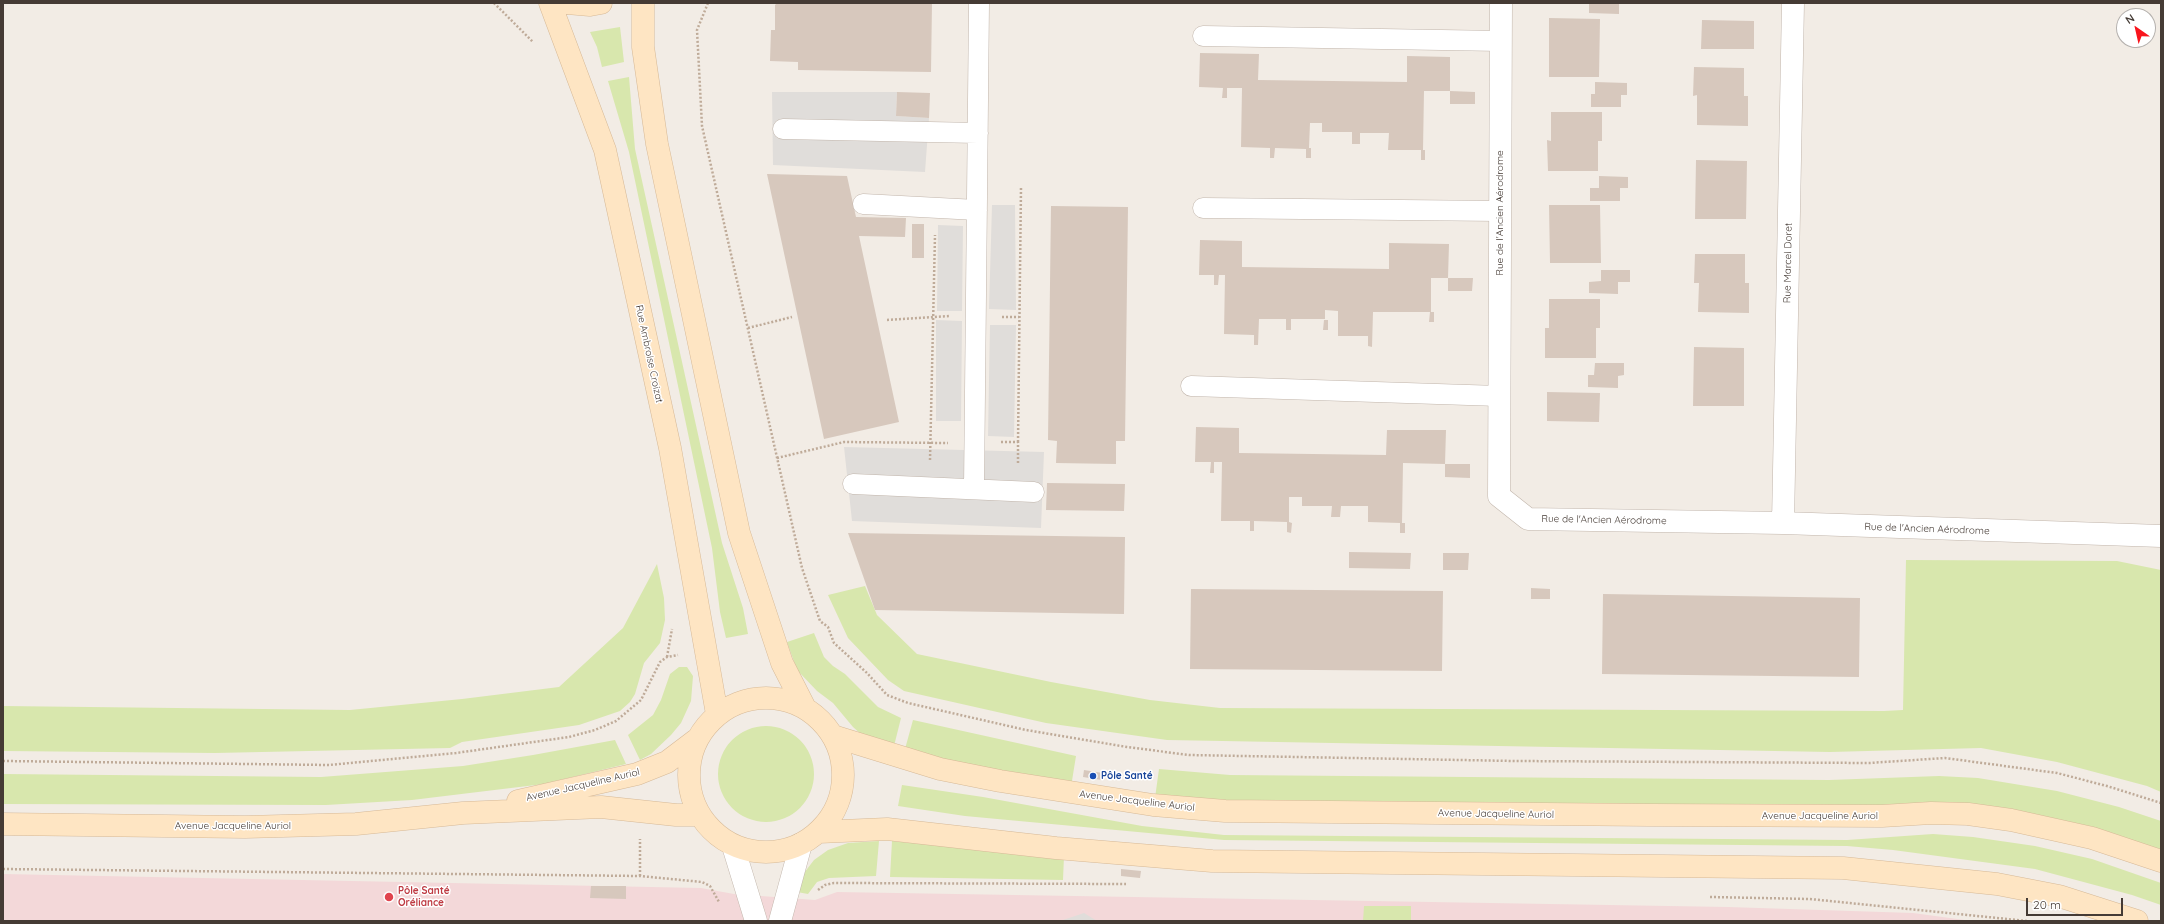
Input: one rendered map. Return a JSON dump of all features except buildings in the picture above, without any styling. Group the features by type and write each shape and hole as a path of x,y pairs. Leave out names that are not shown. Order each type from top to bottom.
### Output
{"main road":[{"name":"Rue Ambroise Croizat","path":"550,3 605,150 670,448 716,714"},
{"path":"567,3 590,5 601,3"},
{"path":"643,3 643,47 657,144 740,533 782,662 805,708"},
{"path":"769,697 788,700 805,708 821,720 833,736 842,760 843,786 835,811 819,832 801,844 784,850 767,853 750,852 733,846 713,833 699,815 691,797 688,778 689,758 696,740 704,726 716,714 733,705 750,699 769,697"},
{"name":"Avenue Jacqueline Auriol","path":"833,736 940,769 1000,781 1153,805 1248,811 1882,816 1931,813 1968,814 2011,820 2092,838 2161,861"},
{"name":"Avenue Jacqueline Auriol","path":"463,813 637,774 667,762 696,740"},
{"name":"Avenue Jacqueline Auriol","path":"3,824 245,827 356,824 463,813 601,807 676,815 699,815"},
{"path":"819,832 887,829 1056,848 1212,861 1844,868 1997,884 2059,896 2137,921"}],"street":[{"name":"Rue de l'Ancien Aérodrome","path":"1501,3 1499,496 1528,518 1783,523 2161,536"},
{"name":"Rue Marcel Doret","path":"1783,523 1793,3"},
{"path":"780,921 801,844"},
{"path":"733,846 756,921"}],"lane":[{"path":"974,489 979,3"},
{"path":"1203,36 1501,41"},
{"path":"783,129 978,133"},
{"path":"862,204 977,210"},
{"path":"1203,208 1500,211"},
{"path":"1191,386 1499,396"},
{"path":"853,484 1034,492"}],"path":[{"path":"708,3 697,30 702,126 802,568 820,621 828,627 834,643 867,673 887,695 908,703 1026,730 1127,747 1189,755 1531,761 1869,763 1945,758 2057,773 2107,786 2161,803"},
{"path":"1018,469 1021,188"},
{"path":"930,487 935,208"},
{"path":"888,320 933,316 955,316"},
{"path":"748,328 792,317"},
{"path":"776,458 844,442 1018,442"},
{"path":"3,761 329,765 456,753 569,737 595,730 616,721 641,700 660,662 668,657 681,655"},
{"path":"640,832 640,876"},
{"path":"3,869 640,876 702,882 710,886 720,904"}],"shaded area":[{"path":"772,92 897,92 896,116 929,118 925,172 773,165"},
{"path":"992,205 1015,205 1016,310 989,309"},
{"path":"938,225 963,226 962,311 937,311"},
{"path":"936,320 962,321 961,421 936,421"},
{"path":"990,325 1016,325 1014,437 988,436"},
{"path":"844,447 1044,452 1041,528 852,521"},
{"name":"Pôle Santé Oréliance","path":"3,874 701,888 734,894 815,900 837,892 1728,907 1913,913 1972,921 3,921"},
{"path":"1084,913 1097,921 1060,921"}],"green space":[{"path":"620,27 624,62 602,67 597,47 590,32"},
{"path":"629,77 635,149 722,543 743,608 748,634 726,638 720,612 712,548 629,152 608,81"},
{"path":"1906,560 2117,561 2161,570 2161,792 2147,786 2057,762 1981,748 1830,752 1167,740 1046,723 904,691 888,680 848,638 828,595 865,586 877,615 917,654 1051,682 1150,700 1220,708 1884,711 1903,710"},
{"path":"657,564 664,598 665,620 660,643 644,663 635,694 630,702 620,711 579,725 462,742 450,748 215,753 3,751 3,706 350,710 462,699 559,687 623,628"},
{"path":"814,633 824,657 833,666 845,674 878,707 901,718 894,746 862,735 853,727 833,703 817,691 797,670 787,642"},
{"path":"679,667 687,667 693,676 691,701 681,723 671,735 651,754 640,760 628,735 653,715 661,700 670,674"},
{"path":"913,720 1076,756 1071,787 987,770 905,749"},
{"path":"766,726 784,730 793,734 800,740 806,747 810,756 814,774 810,792 806,801 800,808 793,814 784,818 766,822 748,818 739,814 732,808 726,801 722,792 718,774 722,756 726,747 732,740 739,734 748,730"},
{"path":"615,740 626,764 544,784 412,800 326,805 3,804 3,774 321,777 463,766"},
{"path":"1159,769 1230,775 1829,780 1939,776 1978,778 2057,791 2119,807 2161,821 2161,853 2111,835 1835,810 1230,805 1155,798"},
{"path":"902,785 983,797 1142,826 1224,835 1847,840 1933,834 1973,837 2035,846 2092,859 2161,883 2161,905 2132,895 2035,869 1893,850 1847,846 1224,840 965,816 898,806"},
{"path":"879,841 876,876 829,878 817,882 808,894 797,892 804,873 814,860 828,850 848,843"},
{"path":"892,841 1064,856 1063,880 890,877"},
{"path":"1364,906 1411,906 1411,921 1363,921"}],"place":[{"name":"Pôle Santé","path":"1093,776"},
{"name":"Pôle Santé Oréliance","path":"389,897"}]}
